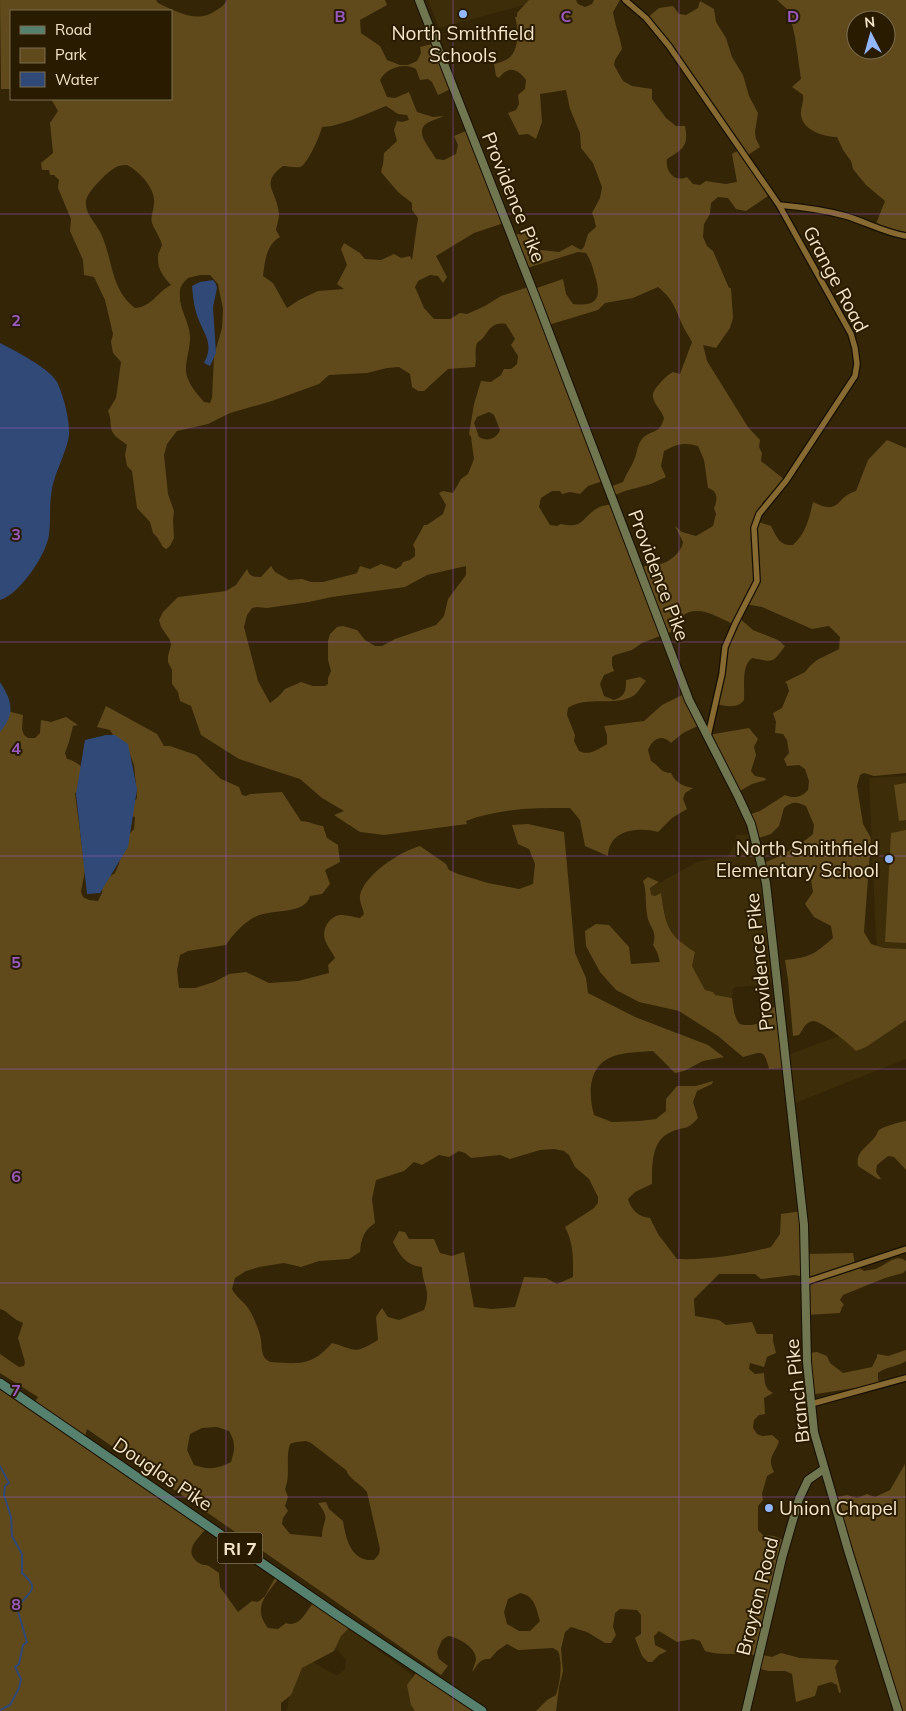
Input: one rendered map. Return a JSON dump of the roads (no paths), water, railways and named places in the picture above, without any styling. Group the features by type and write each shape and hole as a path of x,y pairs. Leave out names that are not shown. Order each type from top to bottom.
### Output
{"main road":[{"name":"Providence Pike","path":"419,0 574,400 582,416 689,700 751,824 766,883 799,1176"},
{"name":"Branch Pike","path":"799,1176 806,1282 807,1362 814,1432 898,1711"},
{"name":"Douglas Pike","path":"0,1383 154,1487 336,1614 482,1711"},
{"name":"Brayton Road","path":"746,1711 798,1499 808,1480 824,1469"}],"street":[{"name":"Grange Road","path":"625,0 646,18 675,54 780,205 851,334 857,364 855,376 843,395 786,481 759,514 754,528 757,581 725,647 722,674 708,736"},
{"path":"780,205 810,208 847,217 888,232 906,236"},
{"path":"806,1282 906,1249"},
{"path":"811,1404 906,1378"}],"water":[{"path":"213,280 217,288 213,307 216,353 210,366 204,363 208,345 206,335 198,318 192,286 200,282"},
{"path":"0,343 31,360 53,376 62,393 69,434 52,489 50,529 43,553 24,582 8,596 0,600"},
{"path":"0,682 9,701 10,713 0,732"},
{"path":"115,735 128,744 137,789 128,847 100,893 87,894 76,794 85,740"}],"waterway":[{"path":"0,1466 9,1483 5,1486 4,1495 11,1517 12,1536 22,1554 22,1573 32,1587 32,1590 17,1608 27,1642 23,1645 19,1664 15,1667 21,1679 19,1688 10,1705 0,1710"}],"place":[{"name":"North Smithfield Schools","path":"463,14"},
{"name":"North Smithfield Elementary School","path":"889,859"},
{"name":"Union Chapel","path":"769,1508"}]}
